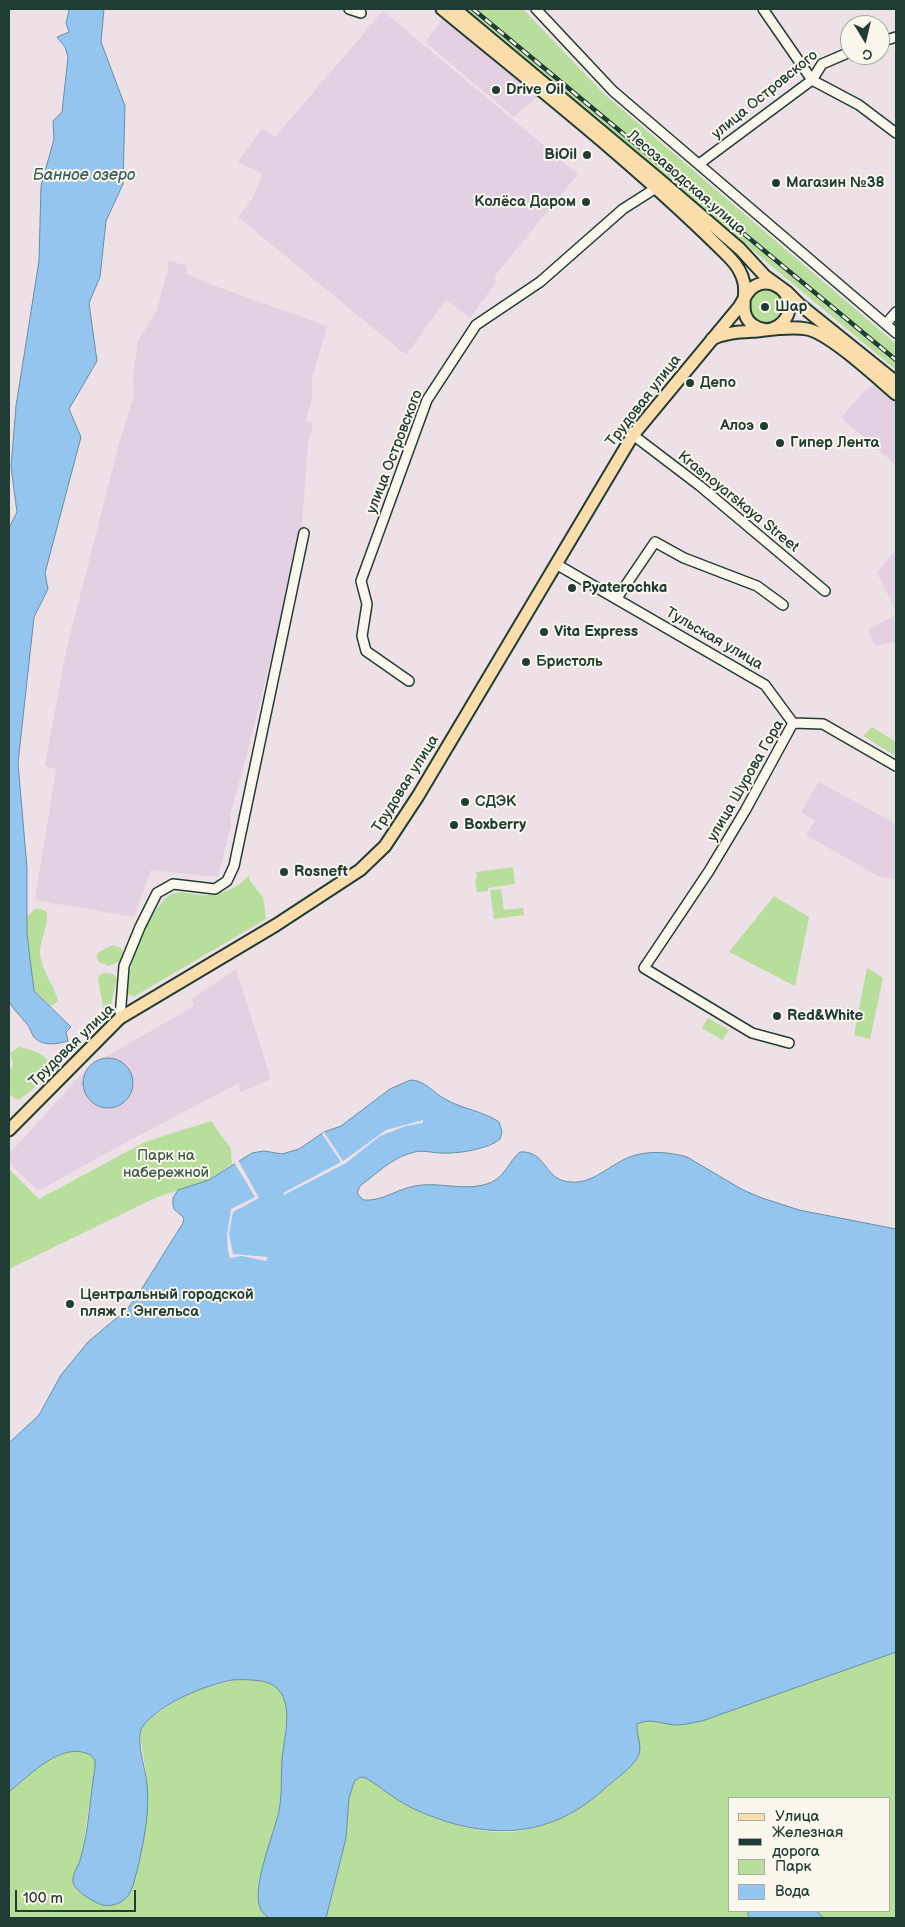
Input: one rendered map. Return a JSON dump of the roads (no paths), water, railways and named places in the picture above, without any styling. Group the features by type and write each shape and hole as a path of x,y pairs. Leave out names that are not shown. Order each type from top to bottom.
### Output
{"main road":[{"name":"Лесозаводская улица","path":"442,9 656,188 731,258 743,280 744,299"},
{"name":"Лесозаводская улица","path":"455,9 740,249 765,276 896,382"},
{"path":"760,284 770,284 780,288 789,300 788,315 778,326 769,329 760,328 748,321 743,308 744,299 750,290 760,284"},
{"name":"Трудовая улица","path":"9,1130 120,1018 318,899 360,870 385,846 418,796 633,435 744,299"},
{"path":"710,340 724,334 769,329 804,328 822,334 896,394"},
{"path":"9,1112 21,1116"}],"street":[{"path":"348,9 360,13"},
{"name":"Лесозаводская улица","path":"536,9 600,79 896,333"},
{"path":"762,9 812,80 859,105 896,134"},
{"name":"улица Островского","path":"699,164 812,80 822,64 840,56"},
{"name":"улица Островского","path":"408,681 366,651 362,636 367,604 361,581 427,400 476,324 540,282 623,210 656,188"},
{"path":"886,324 896,312"},
{"name":"Krasnoyarskaya Street","path":"633,435 700,486 825,592"},
{"path":"120,1018 124,966 157,893 173,884 215,889 227,882 234,866 304,533"},
{"path":"616,598 655,542 684,558 757,586 784,605"},
{"name":"Тульская улица","path":"556,564 764,685 793,722"},
{"name":"улица Шурова Гора","path":"789,1043 752,1033 644,968 745,811 793,722 823,724 896,766"}],"water":[{"name":"Банное озеро","path":"67,9 104,9 101,42 125,106 123,184 106,221 100,277 89,303 97,361 69,409 81,437 45,573 48,589 34,617 18,763 27,868 27,934 34,991 71,1027 66,1032 68,1041 50,1044 34,1037 9,1001 9,528 17,512 11,467 16,406 39,261 41,186 54,139 53,121 62,112 68,57 65,47 57,37 69,32 66,23 69,11"},
{"path":"108,1058 117,1060 128,1069 133,1083 131,1092 122,1103 108,1108 99,1106 88,1097 83,1083 85,1074 94,1063"},
{"path":"411,1080 421,1082 452,1102 499,1122 502,1132 500,1139 488,1146 464,1152 419,1151 404,1155 384,1167 360,1186 357,1193 363,1200 376,1199 415,1186 473,1187 483,1185 501,1176 520,1152 529,1153 541,1160 549,1171 561,1180 578,1182 598,1175 630,1157 654,1152 687,1157 743,1190 799,1210 896,1229 896,1652 702,1721 681,1725 652,1721 637,1724 640,1746 639,1754 628,1769 580,1808 557,1820 533,1827 509,1831 485,1830 435,1818 410,1807 366,1778 360,1777 354,1782 349,1798 346,1838 326,1918 269,1918 261,1910 258,1901 258,1889 280,1805 287,1713 281,1692 273,1685 255,1680 221,1682 184,1696 161,1710 143,1726 140,1743 148,1801 140,1860 133,1885 124,1900 108,1906 102,1905 77,1889 73,1882 84,1846 88,1824 95,1768 95,1760 91,1755 69,1752 58,1756 37,1769 9,1792 9,1443 39,1415 61,1375 88,1342 126,1310 136,1298 183,1223 184,1218 174,1209 173,1205 173,1198 178,1190 209,1180 252,1153 264,1151 282,1154 299,1149 324,1132 341,1126 390,1089"},
{"path":"749,1912 817,1912 824,1918 750,1918"}],"railway":[{"path":"473,9 896,360"}],"place":[{"name":"Drive Oil","path":"496,90"},
{"name":"BiOil","path":"587,155"},
{"name":"Магазин №38","path":"776,183"},
{"name":"Колёса Даром","path":"586,202"},
{"name":"Шар","path":"765,307"},
{"name":"Депо","path":"690,383"},
{"name":"Алоэ","path":"764,426"},
{"name":"Гипер Лента","path":"780,443"},
{"name":"Pyaterochka","path":"572,588"},
{"name":"Vita Express","path":"544,632"},
{"name":"Бристоль","path":"526,662"},
{"name":"СДЭК","path":"465,802"},
{"name":"Boxberry","path":"454,825"},
{"name":"Rosneft","path":"284,872"},
{"name":"Red&White","path":"777,1016"},
{"name":"Центральный городской пляж г. Энгельса","path":"70,1304"}],"park label":[{"name":"Парк на набережной","path":"166,1164"}]}
